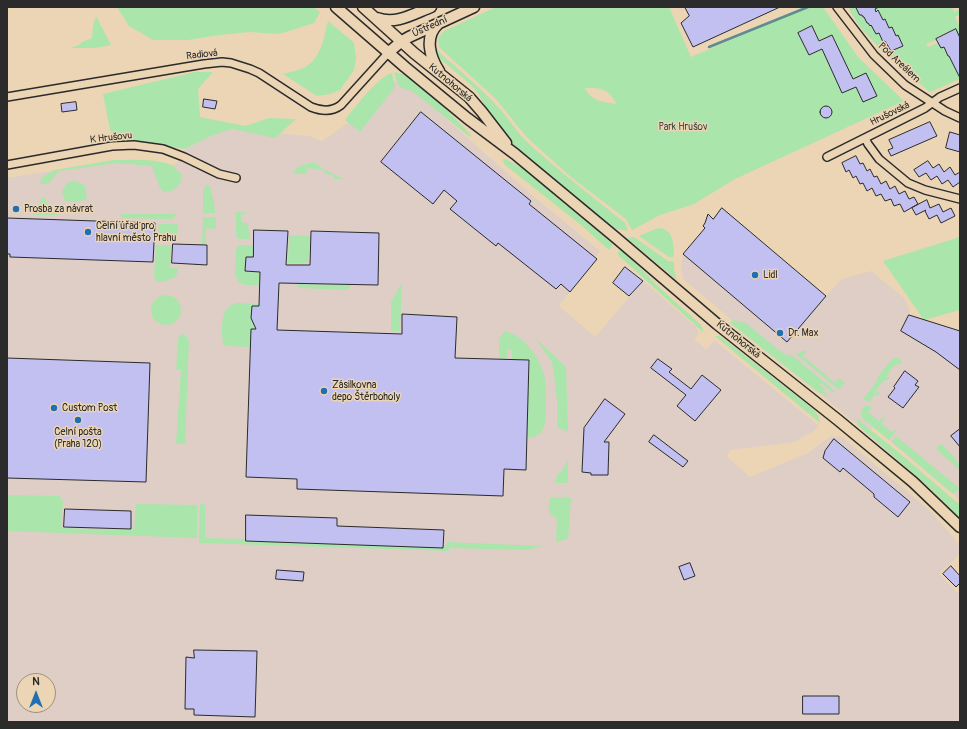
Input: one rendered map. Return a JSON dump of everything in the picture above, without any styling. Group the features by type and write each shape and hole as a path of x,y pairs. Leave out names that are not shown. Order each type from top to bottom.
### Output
{"main road":[{"name":"Kutnohorská","path":"336,7 467,118 515,154 615,237 717,324 907,477 960,527"},
{"name":"Kutnohorská","path":"363,7 414,53 468,97 515,154"},
{"name":"Ústřední","path":"430,7 408,16 400,25 398,38 409,37 474,7"},
{"path":"373,15 387,21 397,20 408,16"},
{"path":"440,23 432,31 430,36 430,45 434,61 441,75"},
{"path":"389,52 398,38"}],"street":[{"name":"Pod Areálem","path":"840,8 874,54 905,84 932,103 960,118"},
{"name":"Radiová","path":"7,98 222,62 240,66 259,73 310,107 318,110 333,109 341,105 389,52"},
{"name":"Hrušovská","path":"827,157 925,108 940,97 960,88"},
{"path":"865,138 879,159 908,182 925,190 960,199"},
{"name":"K Hrušovu","path":"7,164 112,146 134,145 163,149 184,157 218,174 236,178"}],"shaded area":[{"path":"402,80 539,201 600,251 559,306 595,337 643,281 696,327 699,333 694,339 706,350 712,342 715,341 819,426 814,431 794,442 730,450 727,457 750,477 808,453 831,436 842,437 929,510 960,545 960,554 939,574 960,595 960,722 7,722 7,178 114,161 175,165 185,149 211,136 232,129 309,136 322,141 364,112 389,82"},
{"path":"722,208 826,296 842,279 871,271 904,298 910,310 909,315 960,331 960,500 873,427 867,433 683,279 681,266 683,254 705,229 703,226 707,217 709,215 713,219"}],"green space":[{"path":"117,7 313,7 320,12 314,23 279,34 250,32 188,40 153,40 129,26"},
{"name":"Park Hrušov","path":"496,7 669,7 691,57 808,7 823,7 858,57 904,101 735,179 694,204 660,215 632,230 626,219 571,177 533,143 496,99 439,47 438,38 444,31","holes":["812,26 819,41 833,35 844,61 831,67 822,49 809,55 798,33","846,64 853,79 866,73 877,96 863,102 856,87 842,93 832,71","585,88 604,90 611,95 616,104 598,100 591,96"]},
{"path":"853,7 860,7 863,17 867,23 870,26 871,25 876,34 879,33 883,42 885,41 891,51 903,46 899,36 896,36 892,27 889,28 885,19 883,20 878,11 876,12 874,7 952,7 954,12 960,9 960,14 955,17 960,28 960,38 956,29 938,37 939,39 935,41 926,44 928,47 938,43 941,48 944,47 960,74 960,79 930,92 898,66 859,26 849,9"},
{"path":"96,16 111,45 95,48 70,48 92,38"},
{"path":"328,21 354,43 356,59 354,70 340,90 330,94 317,96 283,74 302,69 312,62 322,46"},
{"path":"434,47 436,47 440,53 491,100 529,144 625,223 628,231 617,229 609,225 508,140 491,116 477,92 470,84 436,55"},
{"path":"195,72 213,72 198,89 200,117 245,126 270,118 296,119 275,138 232,129 211,136 185,149 131,141 113,140 103,94"},
{"path":"394,72 407,76 442,105 471,135 470,137 412,91 399,86"},
{"path":"392,73 395,87 360,132 345,120 373,86"},
{"path":"505,159 521,167 613,244 609,250 581,225 504,164 503,160"},
{"path":"113,160 142,160 165,163 178,170 181,174 181,180 178,186 174,189 164,192 160,188 152,166 117,163 59,171 48,184 40,184 42,177 55,170"},
{"path":"314,162 325,170 343,179 334,179 333,175 325,174 324,170 308,168 306,174 296,174 293,172 299,166"},
{"path":"72,181 81,183 85,186 87,199 76,202 65,201 62,192 66,184"},
{"path":"206,185 210,186 215,213 203,213 203,191"},
{"path":"41,198 45,198 47,204 58,215 35,215 32,211 32,206 40,204"},
{"path":"236,212 247,212 241,213 241,222 247,223 250,239 239,239 236,236"},
{"path":"121,214 177,214 172,219 121,218"},
{"path":"203,217 216,217 216,229 206,228 206,244 202,244"},
{"path":"159,224 178,224 177,241 157,240"},
{"path":"658,228 668,231 670,234 673,243 674,257 669,257 639,236"},
{"path":"289,235 310,236 308,263 288,263"},
{"path":"634,237 668,261 674,262 674,270 677,280 627,238"},
{"path":"960,237 960,310 924,320 883,261"},
{"path":"156,245 171,245 170,268 178,268 176,277 163,282 156,281 154,276"},
{"path":"239,245 254,245 253,259 246,258 246,269 247,271 260,272 260,285 244,285 238,281 235,275 236,250"},
{"path":"621,249 662,290 701,325 703,332 617,254"},
{"path":"402,283 400,331 391,331 391,302"},
{"path":"297,284 350,285 348,290 299,288"},
{"path":"166,295 177,299 181,310 177,321 166,325 155,321 151,310 155,299"},
{"path":"237,303 259,304 259,308 252,307 251,318 258,330 251,347 228,346 224,345 223,343 222,329 226,310"},
{"path":"733,320 747,324 780,351 787,355 792,355 836,392 832,392 821,383 820,385 825,389 823,391 830,397 818,392 730,323"},
{"path":"505,331 519,338 531,349 543,371 546,389 546,416 541,433 533,437 527,438 529,360 512,359 512,350 510,349 507,351 507,359 499,358 499,338"},
{"path":"183,333 189,341 185,444 176,444 181,370 176,370 178,338"},
{"path":"715,336 723,338 813,409 818,415 820,423"},
{"path":"535,338 566,367 568,432 557,427 557,399 552,362"},
{"path":"806,350 807,351 803,356 835,383 839,378 845,383 839,390 796,354"},
{"path":"893,358 898,358 902,363 894,365 886,377 890,377 888,380 883,381 874,393 880,392 878,396 875,394 870,401 874,404 863,399 872,388 882,371"},
{"path":"865,405 872,407 868,412 879,421 883,418 883,416 885,418 881,423 892,432 894,430 896,431 889,440 862,418 861,412"},
{"path":"857,417 862,423 960,505 960,518 931,489 863,430 858,425"},
{"path":"896,436 959,488 960,487 960,489 953,494 892,442"},
{"path":"940,444 943,445 954,457 960,467 960,470 937,450"},
{"path":"568,459 568,483 555,483 557,475 562,471"},
{"path":"7,495 59,496 63,501 61,528 134,530 136,504 197,505 197,538 7,531"},
{"path":"550,498 571,498 568,539 556,542 557,519 551,514 549,505"},
{"path":"200,504 203,504 205,507 205,538 245,539 246,541 443,548 443,545 447,545 447,542 542,546 527,550 449,548 449,551 199,543"}],"building":[{"path":"685,7 780,7 693,47 681,23 689,16"},
{"path":"856,7 879,7 875,9 876,12 878,10 883,20 885,19 889,28 892,27 903,46 891,51 885,41 883,42 879,33 876,34 871,25 870,26 864,17 860,15"},
{"path":"812,26 819,41 832,35 853,79 866,73 877,96 863,102 856,87 842,93 822,49 809,55 798,33"},
{"path":"956,29 960,38 960,78 944,47 941,48 936,39"},
{"path":"204,99 217,101 215,109 203,107"},
{"path":"76,102 77,110 62,112 61,104"},
{"path":"824,106 828,106 832,112 828,118 824,118 820,114 820,110"},
{"path":"421,112 531,201 529,204 597,259 570,292 561,284 556,289 498,243 496,246 450,209 457,201 444,190 433,204 381,162"},
{"path":"930,122 937,136 891,156 888,150 893,148 889,140"},
{"path":"950,132 960,135 960,152 946,148"},
{"path":"856,156 860,164 863,163 867,171 870,169 874,177 877,176 881,184 886,181 890,189 895,186 899,194 905,191 909,199 914,197 918,204 904,212 900,204 894,206 891,199 885,201 881,194 876,196 872,188 867,191 863,183 860,184 856,176 853,178 849,170 846,172 842,163"},
{"path":"928,161 933,168 939,164 944,172 950,167 955,175 960,172 960,182 953,187 948,180 942,184 937,176 931,180 926,173 919,177 914,170"},
{"path":"927,200 930,208 939,204 943,212 951,208 955,216 941,223 937,215 929,219 925,211 926,210 916,215 912,208"},
{"name":"Lidl","path":"722,208 826,296 787,342 683,254 705,228 703,226 708,214 713,219"},
{"name":"Celní úřad pro hlavní město Prahu","path":"7,218 155,223 153,262 10,257 10,254 7,254"},
{"path":"254,230 288,231 286,265 310,265 311,231 379,233 378,285 279,283 277,330 402,334 402,314 457,317 455,358 529,360 526,470 504,469 503,496 297,489 297,479 246,477 251,329 256,329 251,318 252,306 259,306 260,272 245,271 246,257 253,257"},
{"path":"173,244 207,245 207,265 172,263"},
{"path":"625,267 643,281 629,296 613,283"},
{"path":"909,315 960,331 960,370 936,352 901,331"},
{"name":"Celní pošta (Praha 120)","path":"7,358 150,363 146,482 7,478"},
{"path":"658,359 672,369 669,372 691,389 702,375 721,390 695,421 677,406 686,395 651,368"},
{"path":"905,371 918,381 915,385 919,387 903,408 888,397"},
{"path":"605,399 625,414 604,442 609,442 608,475 591,475 591,473 582,472 584,428"},
{"path":"960,429 960,447 951,436"},
{"path":"654,435 688,461 683,467 649,442"},
{"path":"834,439 910,502 898,517 874,497 874,494 843,468 840,472 823,458 825,451"},
{"path":"65,509 131,511 131,529 64,527"},
{"path":"246,515 337,518 337,526 444,530 443,548 246,541"},
{"path":"690,563 695,576 684,580 679,567"},
{"path":"951,566 960,576 960,583 956,587 943,574"},
{"path":"277,570 304,572 303,581 276,579"},
{"path":"194,650 257,651 255,717 194,715 194,709 185,709 186,657 194,658"},
{"path":"803,696 839,696 839,714 803,714"}],"waterway":[{"path":"709,47 808,7"}],"place":[{"name":"Prosba za návrat","path":"16,209"},
{"name":"Celní úřad pro hlavní město Prahu","path":"88,232"},
{"name":"Lidl","path":"755,275"},
{"name":"Dr. Max","path":"780,333"},
{"name":"Zásilkovna depo Štěrboholy","path":"324,391"},
{"name":"Custom Post","path":"54,408"},
{"name":"Celní pošta (Praha 120)","path":"78,420"}]}
